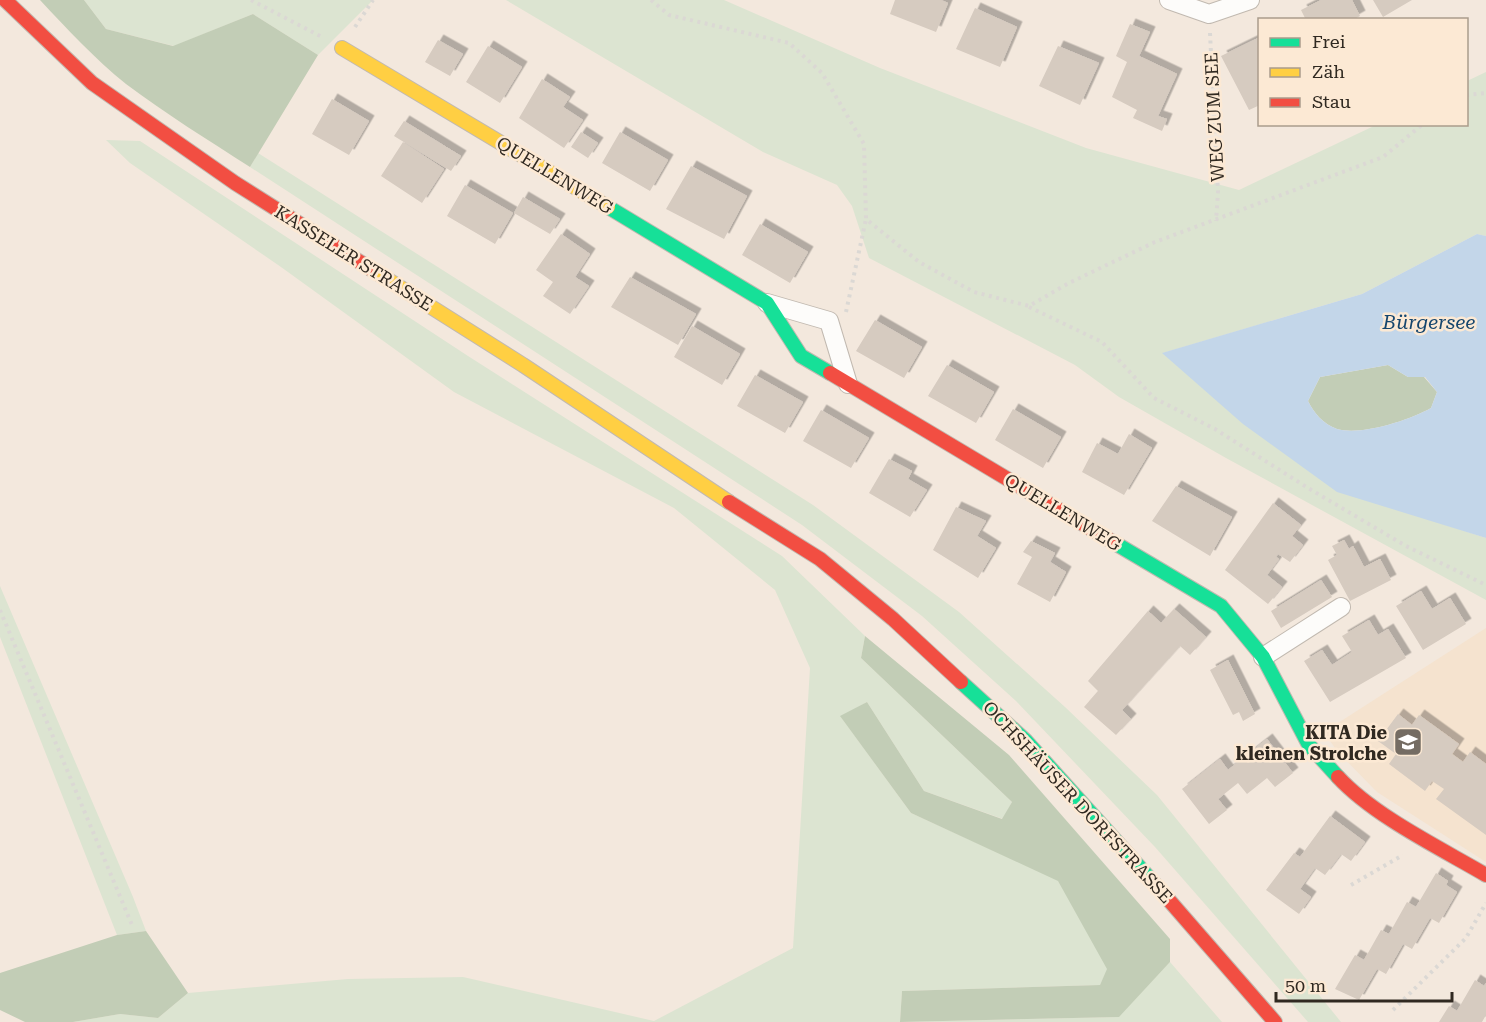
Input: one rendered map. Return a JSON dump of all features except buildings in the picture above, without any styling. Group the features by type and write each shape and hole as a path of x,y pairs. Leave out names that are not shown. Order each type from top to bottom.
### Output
{"main road":[{"name":"KASSELER STRASSE","path":"5,0 92,83 235,183 523,365 719,495"},
{"name":"QUELLENWEG","path":"342,48 767,303 801,356 1221,606 1263,657 1309,745 1350,790 1420,837 1486,875"},
{"name":"OCHSHÄUSER DORFSTRASSE","path":"719,495 820,559 964,682 1026,741 1183,915 1275,1022"}],"street":[{"path":"1169,0 1209,14 1251,0"},
{"name":"QUELLENWEG","path":"767,303 829,321 848,384"},
{"path":"1263,657 1341,607"}],"path":[{"path":"251,0 342,48 373,0"},
{"path":"651,0 669,15 789,43 822,73 864,144 866,219 845,319 835,341"},
{"name":"WEG ZUM SEE","path":"1209,14 1218,192 1216,221"},
{"path":"1468,95 1486,93"},
{"path":"1029,306 1069,283 1155,242 1383,157 1421,126"},
{"path":"866,219 920,261 974,292 1029,306 1102,342 1154,398 1215,429 1406,546 1486,585"},
{"path":"0,610 132,926"},
{"path":"1351,885 1407,854 1420,837"},
{"path":"1393,1010 1466,938 1486,903"}],"shaded area":[{"name":"KITA Die kleinen Strolche","path":"1486,628 1486,862 1377,792 1337,751 1324,732"}],"green space":[{"path":"40,0 84,0 106,29 173,46 253,14 318,55 250,167 126,84 92,54"},
{"path":"84,0 373,0 318,55 253,14 174,46 106,29"},
{"path":"506,0 724,0 880,68 1086,148 1239,190 1374,126 1468,126 1468,81 1486,72 1486,236 1477,234 1362,294 1163,353 1446,525 1486,538 1486,600 1119,397 1075,365 869,258 852,206 837,185 763,152"},
{"path":"106,140 140,141 468,356 782,556 865,636 861,658 1012,802 1003,819 924,791 867,702 841,717 911,813 1058,880 1108,969 1100,985 902,991 900,1022 73,1022 120,1014 158,1018 188,993 348,979 463,977 654,1021 793,948 810,668 775,590 674,508 454,392 281,267 130,163"},
{"path":"258,153 813,505 959,612 1065,707 1157,795 1341,1022 1308,1022 1155,847 1016,701 922,616 802,525 250,167"},
{"path":"1388,365 1408,377 1424,377 1437,392 1431,408 1385,426 1347,431 1332,427 1323,421 1308,401 1320,377"},
{"path":"0,586 146,931 117,935 0,637"},
{"path":"865,636 1009,755 1170,939 1170,962 1119,1017 900,1022 902,991 1100,985 1107,969 1058,881 911,813 840,716 867,702 924,791 1002,819 1012,802 861,658"},
{"path":"146,931 188,993 158,1018 120,1014 73,1022 25,1022 0,1010 0,973 117,935"},
{"path":"1170,962 1222,1022 900,1022 1118,1017"}],"water":[{"name":"Bürgersee","path":"1477,234 1486,236 1486,538 1337,492 1243,424 1162,353 1362,294","holes":["1388,365 1408,377 1425,377 1437,392 1431,408 1385,426 1347,431 1337,429 1320,418 1308,401 1320,377"]}],"traffic: fast":[{"path":"608,207 767,303 801,356 830,373"},
{"path":"1113,542 1221,606 1263,657 1309,745 1338,777"},
{"path":"961,682 1026,741 1161,891"}],"traffic: slow":[{"path":"342,48 608,207"},
{"path":"371,269 523,365 729,502"}],"traffic: jam":[{"path":"5,0 92,83 235,183 371,269"},
{"path":"830,373 1113,542"},
{"path":"729,502 820,559 893,619 961,682"},
{"path":"1338,777 1389,818 1486,875"},
{"path":"1161,891 1275,1022"}],"place":[{"name":"KITA Die kleinen Strolche","path":"1408,742"}]}
